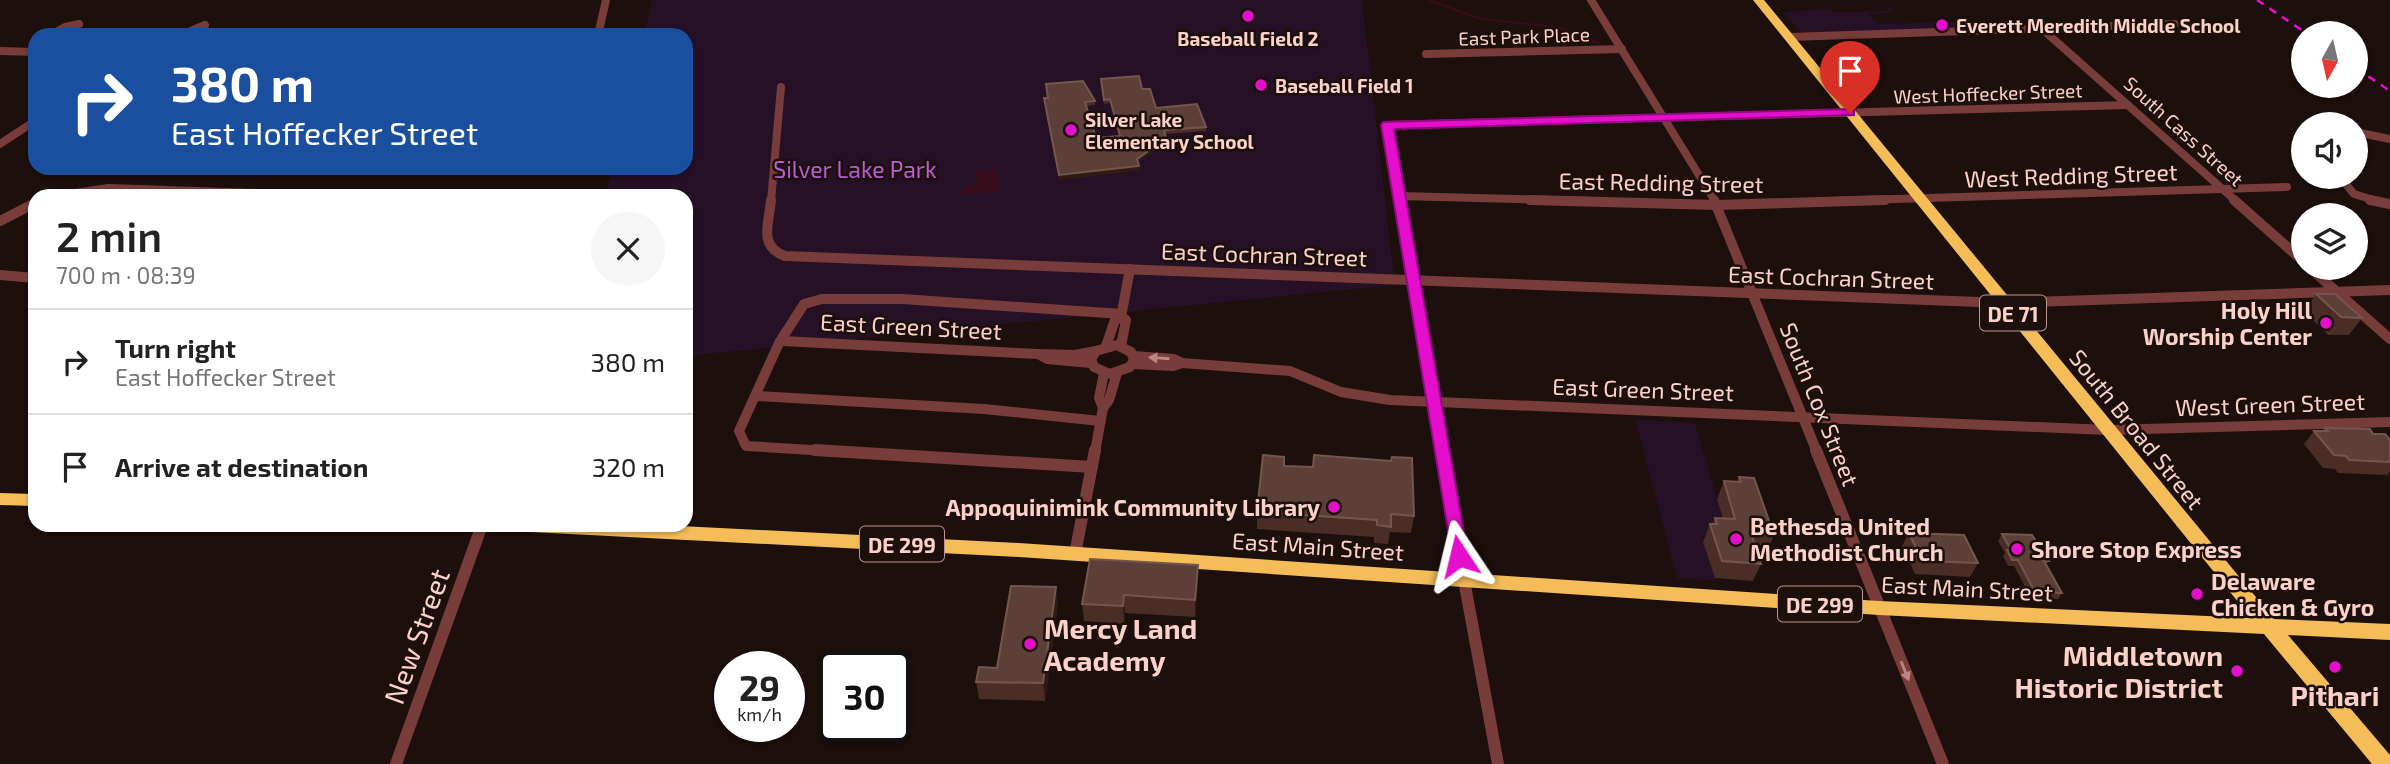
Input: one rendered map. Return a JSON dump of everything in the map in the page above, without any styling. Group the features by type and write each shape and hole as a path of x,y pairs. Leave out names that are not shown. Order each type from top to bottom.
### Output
{"main road":[{"name":"South Broad Street","path":"1758,0 2269,626"},
{"path":"0,499 28,500"},
{"name":"East Main Street","path":"662,532 1075,554 1879,608 2269,626"},
{"name":"DE 299","path":"2269,626 2390,632"},
{"name":"DE 71","path":"2269,626 2385,764"}],"street":[{"path":"600,28 606,0"},
{"name":"South Cox Street","path":"1591,0 1717,205 1943,764"},
{"path":"63,28 79,24"},
{"path":"1789,37 2175,24"},
{"path":"200,28 205,26"},
{"name":"South Cass Street","path":"2041,28 2291,250"},
{"path":"23,51 28,48"},
{"name":"East Park Place","path":"1426,54 1622,49"},
{"path":"0,51 28,51"},
{"name":"East Cochran Street","path":"781,87 767,237 772,251 785,256 2005,303 2390,290"},
{"name":"West Hoffecker Street","path":"1401,196 1387,125 2128,105"},
{"path":"0,144 28,126"},
{"path":"2368,134 2390,139"},
{"name":"West Redding Street","path":"1920,198 2287,187"},
{"path":"102,189 138,189"},
{"path":"2348,189 2354,194 2390,204"},
{"path":"1401,196 1431,401 1498,764"},
{"name":"East Redding Street","path":"1401,196 1717,205 1920,198"},
{"path":"0,221 28,206"},
{"path":"1091,363 1115,320 1121,316 1130,269"},
{"path":"0,275 28,277"},
{"path":"2324,280 2390,339"},
{"path":"1092,467 746,446 739,431 782,341 804,304 831,297 1062,308 1121,316 1126,320 1121,346"},
{"name":"East Green Street","path":"782,341 1038,354"},
{"path":"1038,354 1075,355 1121,346"},
{"path":"1038,354 1047,359 1091,363 1104,373 1116,373 1133,360 1121,346"},
{"name":"East Green Street","path":"1133,360 1173,366 1182,363 1277,369 1311,378 1355,396 2108,430"},
{"path":"1103,408 1098,398 1104,373"},
{"path":"1075,554 1103,408 1109,400 1116,373"},
{"path":"756,396 984,409 1101,421"},
{"name":"West Green Street","path":"2108,430 2390,422"},
{"name":"New Street","path":"396,764 479,532"}],"green space":[{"name":"Silver Lake Park","path":"652,0 1362,0 1395,285 693,355 693,189 608,189 610,175 693,175 693,28 646,28"},
{"path":"1884,6 1897,9 1890,10 1893,13 1869,14 1878,24 2016,20 2031,24 1802,34 1783,12 1829,9 1832,12 1888,11"},
{"path":"1635,419 1695,423 1728,537 1701,536 1716,581 1677,578"}],"shaded area":[{"path":"997,169 1000,191 964,195 963,186 977,184 976,171"}],"building":[{"name":"Silver Lake Elementary School","path":"1139,76 1142,89 1150,89 1156,108 1197,104 1206,127 1164,130 1167,142 1160,143 1137,159 1139,166 1059,175 1044,98 1048,98 1046,84 1083,81 1095,101 1085,102 1096,138 1120,136 1110,99 1104,100 1101,79"},
{"path":"2316,294 2335,294 2362,318 2341,317"},
{"path":"2325,428 2370,429 2373,434 2385,434 2390,440 2390,462 2349,460 2346,456 2334,455 2314,431 2328,431"},
{"name":"Appoquinimink Community Library","path":"1263,455 1284,457 1284,466 1313,467 1314,455 1391,461 1392,457 1412,458 1414,516 1391,514 1391,527 1377,525 1377,520 1257,512"},
{"path":"1739,477 1754,478 1774,535 1751,533 1761,564 1722,561 1710,524 1717,524 1715,518 1735,519 1724,481 1741,482"},
{"path":"1909,533 1964,535 1978,563 1922,561"},
{"path":"2002,534 2032,535 2049,561 2044,561 2062,593 2035,592 2018,560 2012,560 2007,550 2011,550"},
{"path":"1090,559 1198,565 1195,600 1124,595 1123,606 1082,604"},
{"name":"Mercy Land Academy","path":"1011,586 1056,587 1043,683 976,682 979,667 997,668"}],"waterway":[{"path":"1429,0 1478,18 1561,28 1599,43"}],"railway":[{"path":"2257,0 2291,23"},
{"path":"2368,76 2390,91"}],"place":[{"name":"Baseball Field 2","path":"1248,16"},
{"name":"Everett Meredith Middle School","path":"1942,25"},
{"name":"Baseball Field 1","path":"1261,85"},
{"name":"Silver Lake Elementary School","path":"1071,130"},
{"name":"Holy Hill Worship Center","path":"2326,323"},
{"name":"Appoquinimink Community Library","path":"1334,507"},
{"name":"Bethesda United Methodist Church","path":"1736,539"},
{"name":"Shore Stop Express","path":"2017,549"},
{"name":"Delaware Chicken & Gyro","path":"2197,594"},
{"name":"Mercy Land Academy","path":"1030,644"},
{"name":"Pithari","path":"2335,667"},
{"name":"Middletown Historic District","path":"2237,671"}],"route":[{"path":"1459,556 1431,401 1401,196 1387,125 1850,113"}]}
